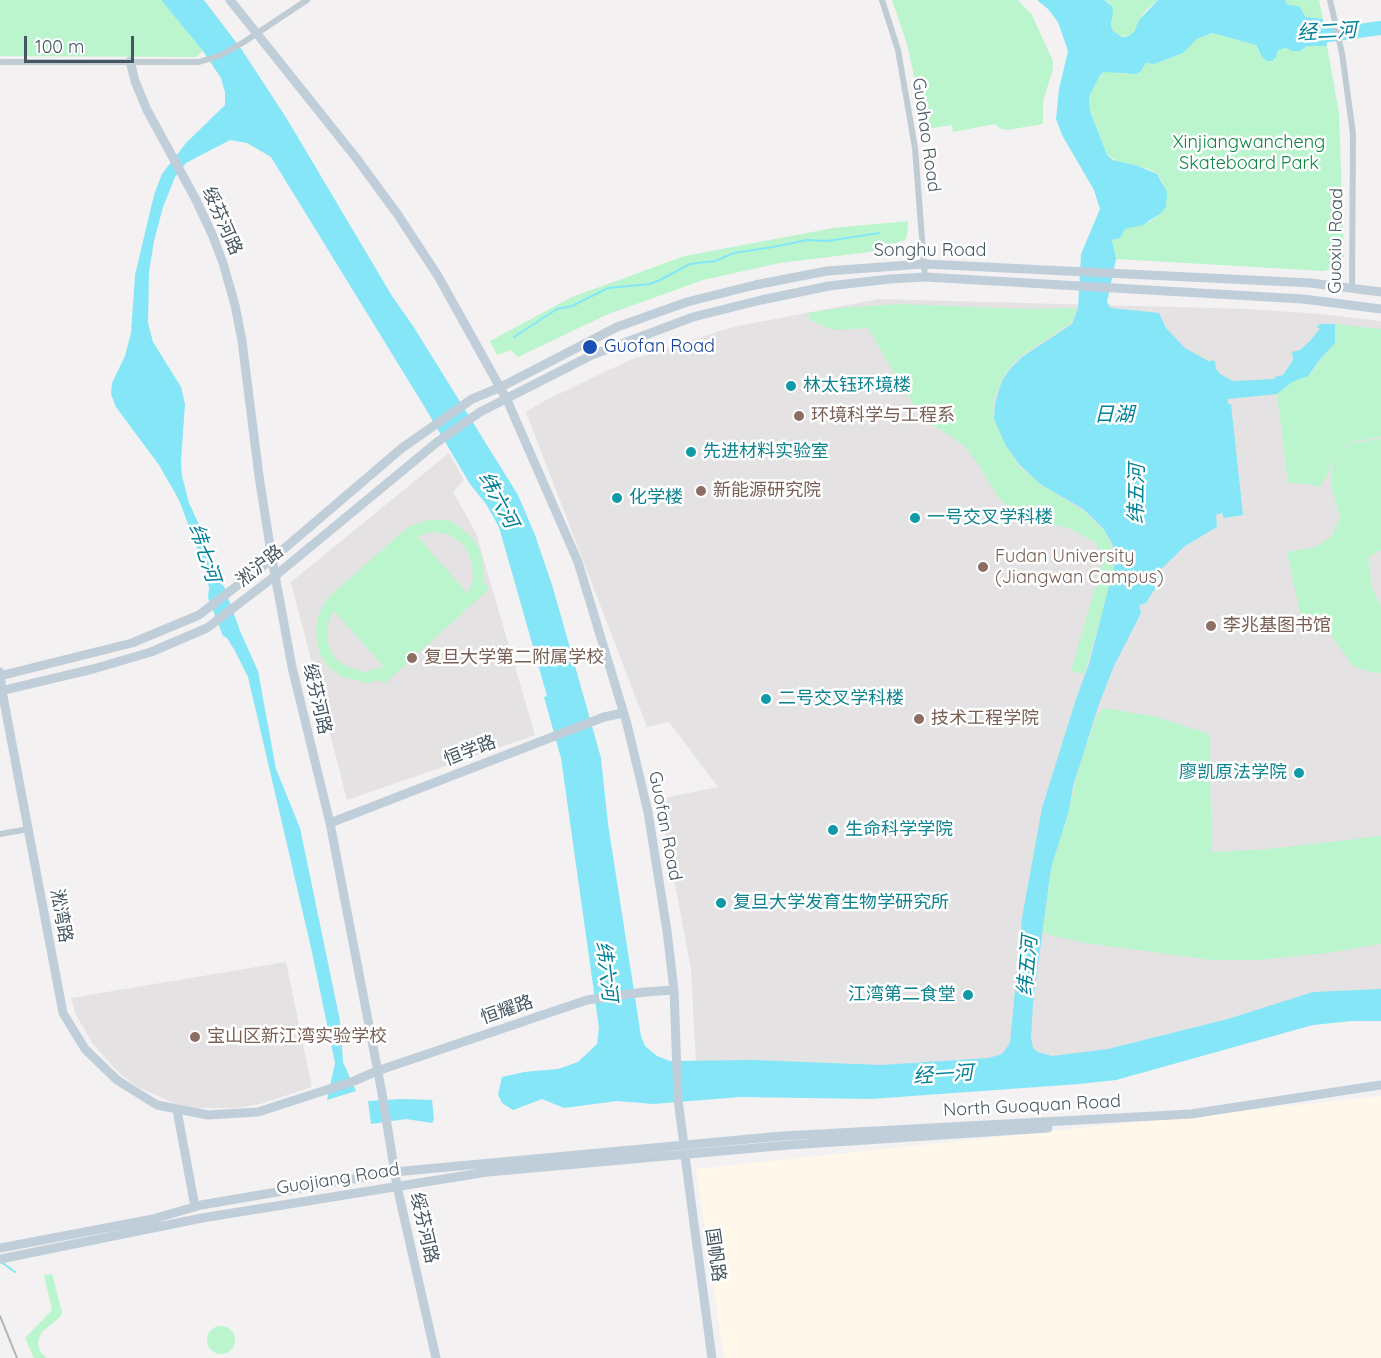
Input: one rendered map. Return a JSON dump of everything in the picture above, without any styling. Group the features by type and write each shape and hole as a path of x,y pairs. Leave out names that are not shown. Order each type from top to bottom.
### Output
{"main road":[{"name":"Guofan Road","path":"231,0 357,159 398,215 438,276 501,387 578,562 624,713 648,812 674,990 678,1100 684,1145"},
{"name":"绥芬河路","path":"130,61 135,81 147,110 212,234 235,305 272,559 292,667 330,823 382,1093 394,1172 436,1358"},
{"name":"Songhu Road","path":"472,399 501,387 617,327 687,302 826,271 924,264 1311,283 1381,292"},
{"name":"Songhu Road","path":"507,400 592,355 693,317 829,286 890,279 925,277 1303,299 1381,309"},
{"name":"Guoxiu Road","path":"1351,304 1352,288"},
{"name":"淞沪路","path":"0,675 132,643 199,615 272,559 402,448 472,399"},
{"name":"淞沪路","path":"1,691 93,669 151,652 207,628 275,576 436,443 480,412 507,400"},
{"name":"淞湾路","path":"0,675 1,691 63,1013 85,1049 117,1080 157,1105 177,1110"},
{"name":"恒学路","path":"330,823 596,720 624,713"},
{"name":"恒耀路","path":"177,1110 208,1115 258,1112 587,1000 674,990"},
{"name":"North Guoquan Road","path":"684,1145 782,1136 1191,1114 1381,1085"},
{"name":"North Guoquan Road","path":"685,1156 789,1145 1194,1118 1381,1092"},
{"path":"177,1110 195,1207"},
{"name":"Guojiang Road","path":"3,1253 153,1219 195,1207 394,1172 684,1145"},
{"name":"Guojiang Road","path":"3,1253 487,1172 685,1156"},
{"name":"国帆路","path":"685,1156 712,1358"}],"street":[{"path":"0,62 199,62 221,55 258,34 307,0"},
{"name":"Guohao Road","path":"882,0 898,50 915,148 925,277"},
{"name":"Guoxiu Road","path":"1330,0 1334,11 1351,108 1354,162 1352,288"},
{"path":"0,834 29,829"},
{"name":"Guofan Road","path":"684,1145 685,1156"},
{"path":"332,1183 335,1196"}],"shaded area":[{"name":"Fudan University (Jiangwan Campus)","path":"879,299 1248,309 1381,321 1381,1014 1314,1015 1019,1076 696,1065 691,969 659,799 718,787 669,722 647,727 526,412 630,360 733,327"},
{"name":"复旦大学第二附属学校","path":"449,453 464,480 453,492 476,533 535,735 347,800 291,582"},
{"name":"宝山区新江湾实验学校","path":"286,962 312,1087 260,1104 237,1108 196,1108 176,1104 136,1086 118,1072 93,1044 76,1015 71,998"},
{"path":"1381,1096 1381,1358 724,1358 696,1169"}],"green space":[{"path":"0,0 161,0 203,51 196,57 0,56"},
{"path":"892,0 1018,0 1032,15 1053,61 1053,69 1043,101 1043,124 1007,130 995,124 953,132 952,125 926,129 907,44"},
{"path":"1104,0 1158,0 1146,10 1134,32 1127,37 1117,35 1113,31 1111,25 1113,12 1110,3"},
{"path":"1285,0 1319,0 1323,19 1306,17 1299,6 1288,5"},
{"name":"Xinjiangwancheng Skateboard Park","path":"1212,33 1256,45 1258,51 1276,57 1278,50 1286,48 1300,51 1307,46 1327,46 1339,113 1344,257 1337,267 1324,271 1116,259 1112,240 1120,237 1125,229 1150,222 1166,207 1163,183 1157,174 1149,169 1119,162 1107,155 1090,111 1089,97 1100,75 1104,72 1126,74 1141,71 1146,63 1154,64 1183,53 1197,39"},
{"path":"908,221 905,240 892,244 886,250 780,263 703,280 606,315 518,357 511,350 497,355 490,341 572,297 685,256 833,228"},
{"path":"899,304 1027,309 1077,308 1071,323 1021,356 1009,368 993,402 993,418 1006,446 1020,467 1040,484 1082,510 1103,529 1111,543 1115,559 1110,587 1084,674 1071,671 1101,566 1102,556 1096,543 1071,529 1027,518 1011,509 998,497 964,446 925,421 900,384 868,328 833,330 810,320 808,313"},
{"path":"1335,324 1381,329 1381,437 1351,442 1335,454 1352,443 1381,439 1381,550 1368,557 1372,588 1381,607 1381,673 1353,666 1331,635 1311,620 1301,618 1287,552 1316,547 1332,536 1340,517 1331,486 1333,459 1327,476 1319,487 1288,483 1277,394 1292,382 1308,376 1314,370 1321,358 1335,343"},
{"path":"427,520 449,520 461,528 478,546 482,558 483,581 489,589 384,684 380,680 367,683 341,676 330,668 320,655 316,628 318,616 332,594 408,527","holes":["433,532 447,534 459,541 468,552 472,564 473,580 467,593 417,536","334,611 384,667 364,672 339,662 331,652 327,638 328,623"]},
{"path":"1103,708 1158,717 1209,734 1212,852 1269,849 1381,836 1381,944 1328,953 1258,960 1212,960 1086,943 1043,932 1051,868 1069,810 1080,763 1097,716"},
{"path":"52,1274 62,1312 60,1317 42,1332 39,1338 41,1353 47,1358 34,1358 25,1338 52,1310 44,1275"},
{"path":"221,1326 231,1330 235,1340 231,1350 221,1354 211,1350 207,1340 211,1330"}],"water":[{"path":"161,0 204,0 242,50 287,119 392,296 518,495 535,535 553,588 601,758 608,824 641,1036 645,1046 657,1056 670,1061 754,1060 881,1065 989,1058 1002,1054 1010,1043 1022,918 1042,808 1089,664 1116,559 1112,543 1103,528 1083,509 1040,484 1020,465 1006,446 994,419 995,403 1002,381 1010,369 1022,357 1072,324 1078,308 1081,254 1100,209 1094,190 1062,135 1056,119 1059,89 1068,51 1058,22 1037,0 1104,0 1112,6 1113,31 1122,37 1127,37 1134,32 1139,20 1158,0 1285,0 1288,5 1299,6 1306,17 1323,19 1327,46 1307,46 1300,51 1286,48 1278,50 1272,61 1267,61 1262,57 1256,45 1212,33 1197,39 1183,53 1154,64 1146,63 1136,74 1104,72 1100,75 1089,97 1090,111 1107,155 1113,160 1138,166 1157,174 1167,192 1166,207 1161,213 1143,225 1125,229 1120,238 1112,240 1116,259 1107,302 1111,308 1159,313 1166,328 1185,348 1210,362 1215,361 1216,369 1220,374 1233,381 1275,379 1283,375 1293,360 1292,352 1300,350 1309,342 1320,329 1317,327 1320,324 1335,324 1335,343 1308,376 1292,382 1277,394 1228,399 1228,404 1231,404 1243,515 1224,518 1222,513 1216,515 1217,527 1185,546 1157,573 1160,576 1154,584 1156,587 1146,603 1139,605 1141,613 1114,666 1099,704 1073,786 1069,810 1051,868 1033,1003 1031,1038 1033,1048 1052,1056 1108,1049 1228,1019 1313,992 1381,989 1381,1021 1313,1025 1116,1080 1079,1084 871,1099 740,1097 653,1104 617,1101 564,1108 542,1099 513,1110 502,1103 498,1094 502,1077 524,1072 558,1069 578,1062 597,1044 599,1028 561,758 544,697 547,696 499,527 486,504 470,484 271,157 247,143 230,140 186,163 175,177 163,207 154,241 149,272 148,323 153,342 181,387 185,404 182,476 189,503 201,529 217,581 224,586 240,631 258,671 276,769 300,828 340,1021 343,1062 356,1091 327,1100 335,1063 312,952 248,677 235,651 227,638 223,636 208,598 209,588 205,569 179,500 159,465 116,407 111,394 112,383 125,356 131,333 135,275 154,195 162,174 186,143 225,105 225,92 221,78 203,51"},
{"path":"432,1100 434,1119 432,1123 406,1119 371,1124 368,1101"}],"waterway":[{"name":"经二河","path":"1309,35 1321,36 1381,28"},
{"path":"514,337 557,309 572,306 608,288 650,284 690,264 715,261 734,253 807,240 827,241 879,233"},
{"path":"0,1261 15,1272"}],"railway":[{"path":"0,1316 17,1358"}],"place":[{"name":"Guofan Road","path":"590,347"},
{"name":"林太钰环境楼","path":"791,386"},
{"name":"环境科学与工程系","path":"799,416"},
{"name":"先进材料实验室","path":"691,452"},
{"name":"新能源研究院","path":"701,491"},
{"name":"化学楼","path":"617,498"},
{"name":"一号交叉学科楼","path":"915,518"},
{"name":"Fudan University (Jiangwan Campus)","path":"983,567"},
{"name":"李兆基图书馆","path":"1211,626"},
{"name":"复旦大学第二附属学校","path":"412,658"},
{"name":"二号交叉学科楼","path":"766,699"},
{"name":"技术工程学院","path":"919,719"},
{"name":"廖凯原法学院","path":"1299,773"},
{"name":"生命科学学院","path":"833,830"},
{"name":"复旦大学发育生物学研究所","path":"721,903"},
{"name":"江湾第二食堂","path":"968,995"},
{"name":"宝山区新江湾实验学校","path":"195,1037"}],"water label":[{"name":"日湖","path":"1114,415"},
{"name":"纬五河","path":"1137,494"},
{"name":"纬六河","path":"498,500"},
{"name":"纬七河","path":"204,553"},
{"name":"纬五河","path":"1028,966"},
{"name":"纬六河","path":"606,971"},
{"name":"经一河","path":"943,1075"}]}
